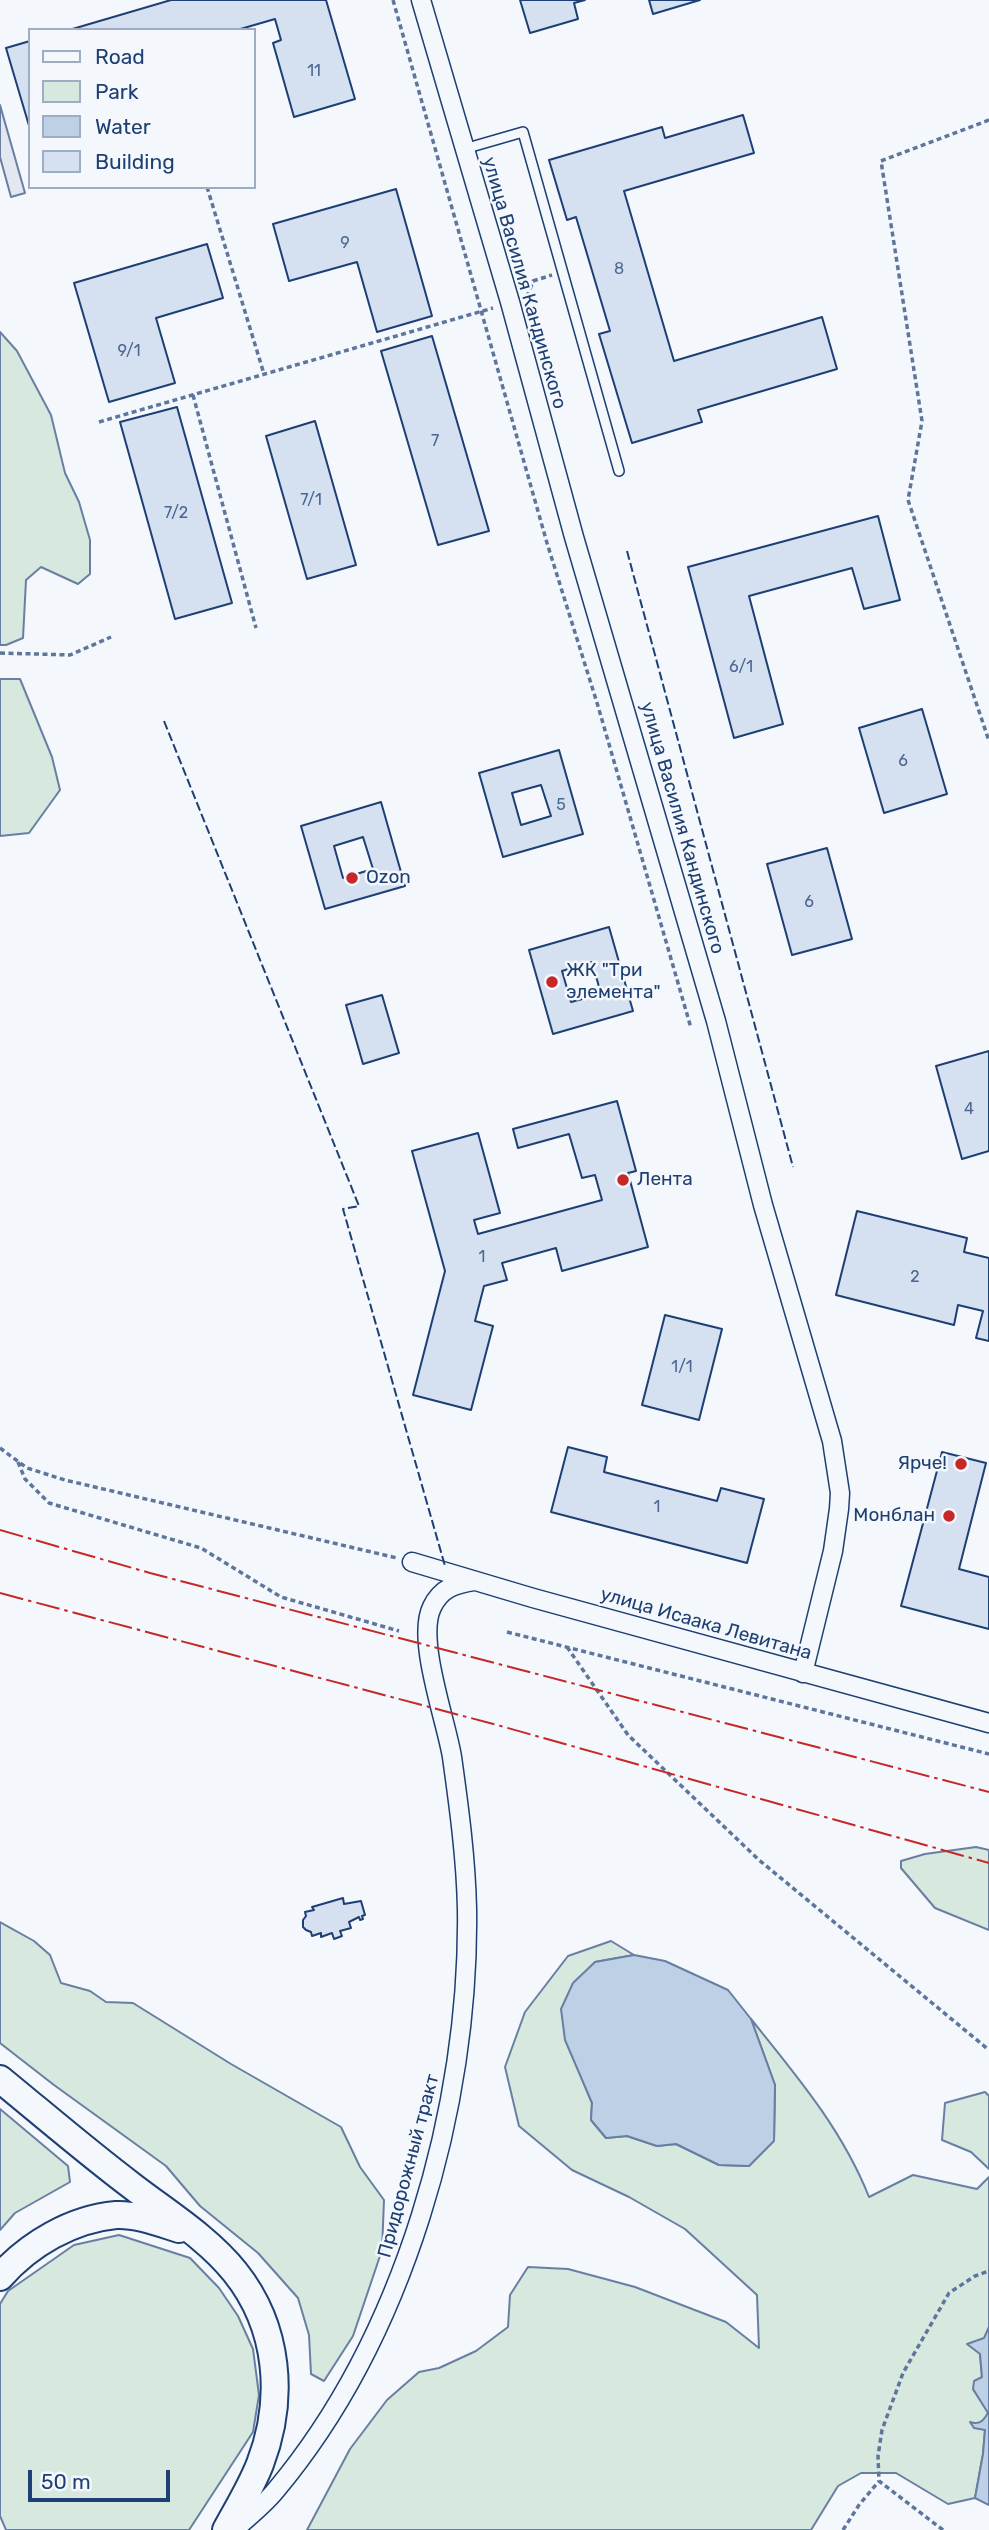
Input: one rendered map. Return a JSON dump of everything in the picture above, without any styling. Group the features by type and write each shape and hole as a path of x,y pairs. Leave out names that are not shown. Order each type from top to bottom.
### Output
{"main road":[{"path":"0,2079 83,2148 197,2236 234,2272 255,2305 272,2344 274,2407 261,2462 226,2530"},
{"path":"0,2277 35,2245 84,2221 118,2215 155,2221 197,2236"}],"street":[{"name":"улица Василия Кандинского","path":"421,0 510,302 570,524 716,1021 770,1231 832,1441 839,1482 839,1509 833,1551 803,1673"},
{"name":"улица Исаака Левитана","path":"412,1562 989,1723"},
{"name":"Придорожный тракт","path":"234,2530 275,2492 323,2426 362,2361 407,2262 449,2110 455,2083 462,2006 467,1909 451,1754 426,1627 431,1608 439,1594 452,1584 474,1581"}],"lane":[{"path":"464,149 523,132 619,471"}],"path":[{"path":"393,0 547,543 598,706 691,1028"},
{"path":"989,120 881,161 922,421 908,500 989,741"},
{"path":"208,189 264,374"},
{"path":"99,422 529,297 533,281 562,272"},
{"path":"193,395 256,628"},
{"path":"0,653 70,655 111,637"},
{"path":"0,1448 27,1468 65,1480 412,1562"},
{"path":"18,1461 25,1479 49,1503 201,1548 281,1598 399,1631"},
{"path":"507,1632 989,1754"},
{"path":"567,1647 628,1735 759,1860 989,2050"},
{"path":"843,2530 859,2505 880,2481 878,2456 881,2430 904,2373 949,2293 975,2276 989,2272"},
{"path":"880,2481 943,2530"}],"green space":[{"path":"0,332 17,351 51,415 65,473 79,502 90,540 90,574 78,584 41,567 26,580 23,638 6,645 0,645"},
{"path":"0,679 20,679 52,757 60,790 29,833 0,836"},
{"path":"976,1847 989,1850 989,1930 935,1908 901,1868 901,1861 925,1854"},
{"path":"0,1922 34,1941 50,1955 61,1983 90,1991 106,2002 133,2003 231,2064 341,2127 360,2167 384,2200 382,2250 353,2336 324,2381 311,2374 309,2335 298,2298 258,2253 200,2206 166,2166 0,2043"},
{"path":"611,1941 634,1955 595,1962 583,2081 592,2103 591,2120 606,2138 627,2136 657,2146 676,2144 719,2165 749,2166 774,2140 775,2085 751,2019 832,2126 846,2148 869,2197 913,2175 977,2189 989,2177 989,2327 980,2354 982,2377 973,2389 989,2413 980,2423 971,2423 985,2430 975,2498 948,2504 896,2473 861,2473 838,2486 811,2530 307,2530 350,2449 387,2400 419,2372 439,2368 476,2351 508,2327 510,2295 528,2267 568,2269 635,2287 726,2322 759,2348 757,2295 685,2229 629,2197 572,2170 519,2126 505,2067 525,2012 568,1956"},
{"path":"985,2092 989,2096 989,2169 971,2152 942,2140 945,2103"},
{"path":"0,2109 68,2166 70,2182 15,2213 0,2230"},
{"path":"119,2235 190,2258 219,2288 238,2316 253,2349 259,2395 253,2432 189,2530 6,2530 0,2516 0,2304 8,2291 74,2245"}],"shaded area":[{"path":"0,105 25,193 11,197 0,157"}],"water":[{"path":"634,1955 665,1961 728,1990 751,2019 775,2085 774,2141 749,2166 719,2165 676,2144 657,2146 627,2136 606,2138 591,2120 592,2103 565,2040 561,2009 573,1983 595,1962"},
{"path":"989,2327 989,2505 975,2498 985,2430 974,2428 970,2422 981,2422 988,2413 973,2389 974,2381 982,2377 980,2354 967,2344 984,2338"}],"building":[{"path":"171,0 326,0 355,99 294,117 273,43 281,40 275,19 244,28 76,28"},
{"path":"520,0 585,0 574,3 578,19 530,33"},
{"path":"649,0 700,0 653,14"},
{"path":"28,42 28,122 6,48"},
{"path":"743,115 754,153 624,191 674,361 822,317 837,369 698,410 702,422 632,443 599,334 610,331 576,217 567,220 549,160 662,127 665,138"},
{"path":"396,189 432,316 377,332 357,262 289,281 273,224"},
{"path":"207,244 223,298 156,318 175,383 109,402 74,283"},
{"path":"432,336 489,531 438,545 381,351"},
{"path":"177,407 232,603 175,619 120,422"},
{"path":"315,421 356,565 307,579 266,436"},
{"path":"878,516 900,600 864,609 852,568 749,596 783,724 734,738 688,567"},
{"path":"922,709 947,794 884,813 859,728"},
{"path":"559,750 583,834 503,857 479,773","holes":["541,785 551,816 521,825 512,793"]},
{"path":"381,802 405,886 325,909 301,826","holes":["363,837 373,869 343,878 334,846"]},
{"path":"827,848 852,939 792,955 767,864"},
{"name":"ЖК \"Три элемента\"","path":"609,927 633,1011 553,1034 529,950","holes":["592,962 601,994 571,1002 562,971"]},
{"path":"382,995 399,1053 363,1064 346,1005"},
{"path":"989,1051 989,1151 962,1159 936,1066"},
{"path":"617,1101 636,1171 628,1173 648,1247 562,1271 556,1248 502,1263 507,1280 484,1286 475,1321 493,1326 471,1410 413,1395 445,1271 412,1151 478,1133 500,1213 474,1220 478,1234 602,1200 595,1175 582,1178 569,1134 518,1148 513,1129"},
{"path":"857,1211 967,1238 964,1252 989,1258 989,1341 976,1338 983,1311 958,1305 954,1325 836,1295"},
{"path":"665,1315 722,1329 699,1420 642,1405"},
{"path":"568,1447 607,1457 604,1472 717,1501 721,1488 764,1499 747,1563 551,1512"},
{"name":"Монблан","path":"942,1452 986,1463 959,1569 989,1577 989,1629 901,1606"},
{"path":"343,1898 344,1904 361,1901 365,1915 362,1916 363,1919 360,1920 359,1917 349,1922 351,1928 340,1931 342,1936 334,1939 332,1933 321,1937 321,1933 312,1936 311,1932 303,1927 305,1912 314,1910 312,1907"}],"fence":[{"path":"627,551 793,1167"},
{"path":"164,721 359,1206 343,1209 445,1566"}],"power":[{"path":"0,1530 150,1573 989,1792"},
{"path":"0,1593 497,1725 989,1863"}],"place":[{"name":"Ozon","path":"352,878"},
{"name":"ЖК \"Три элемента\"","path":"552,982"},
{"name":"Лента","path":"623,1180"},
{"name":"Ярче!","path":"961,1464"},
{"name":"Монблан","path":"949,1516"}]}
